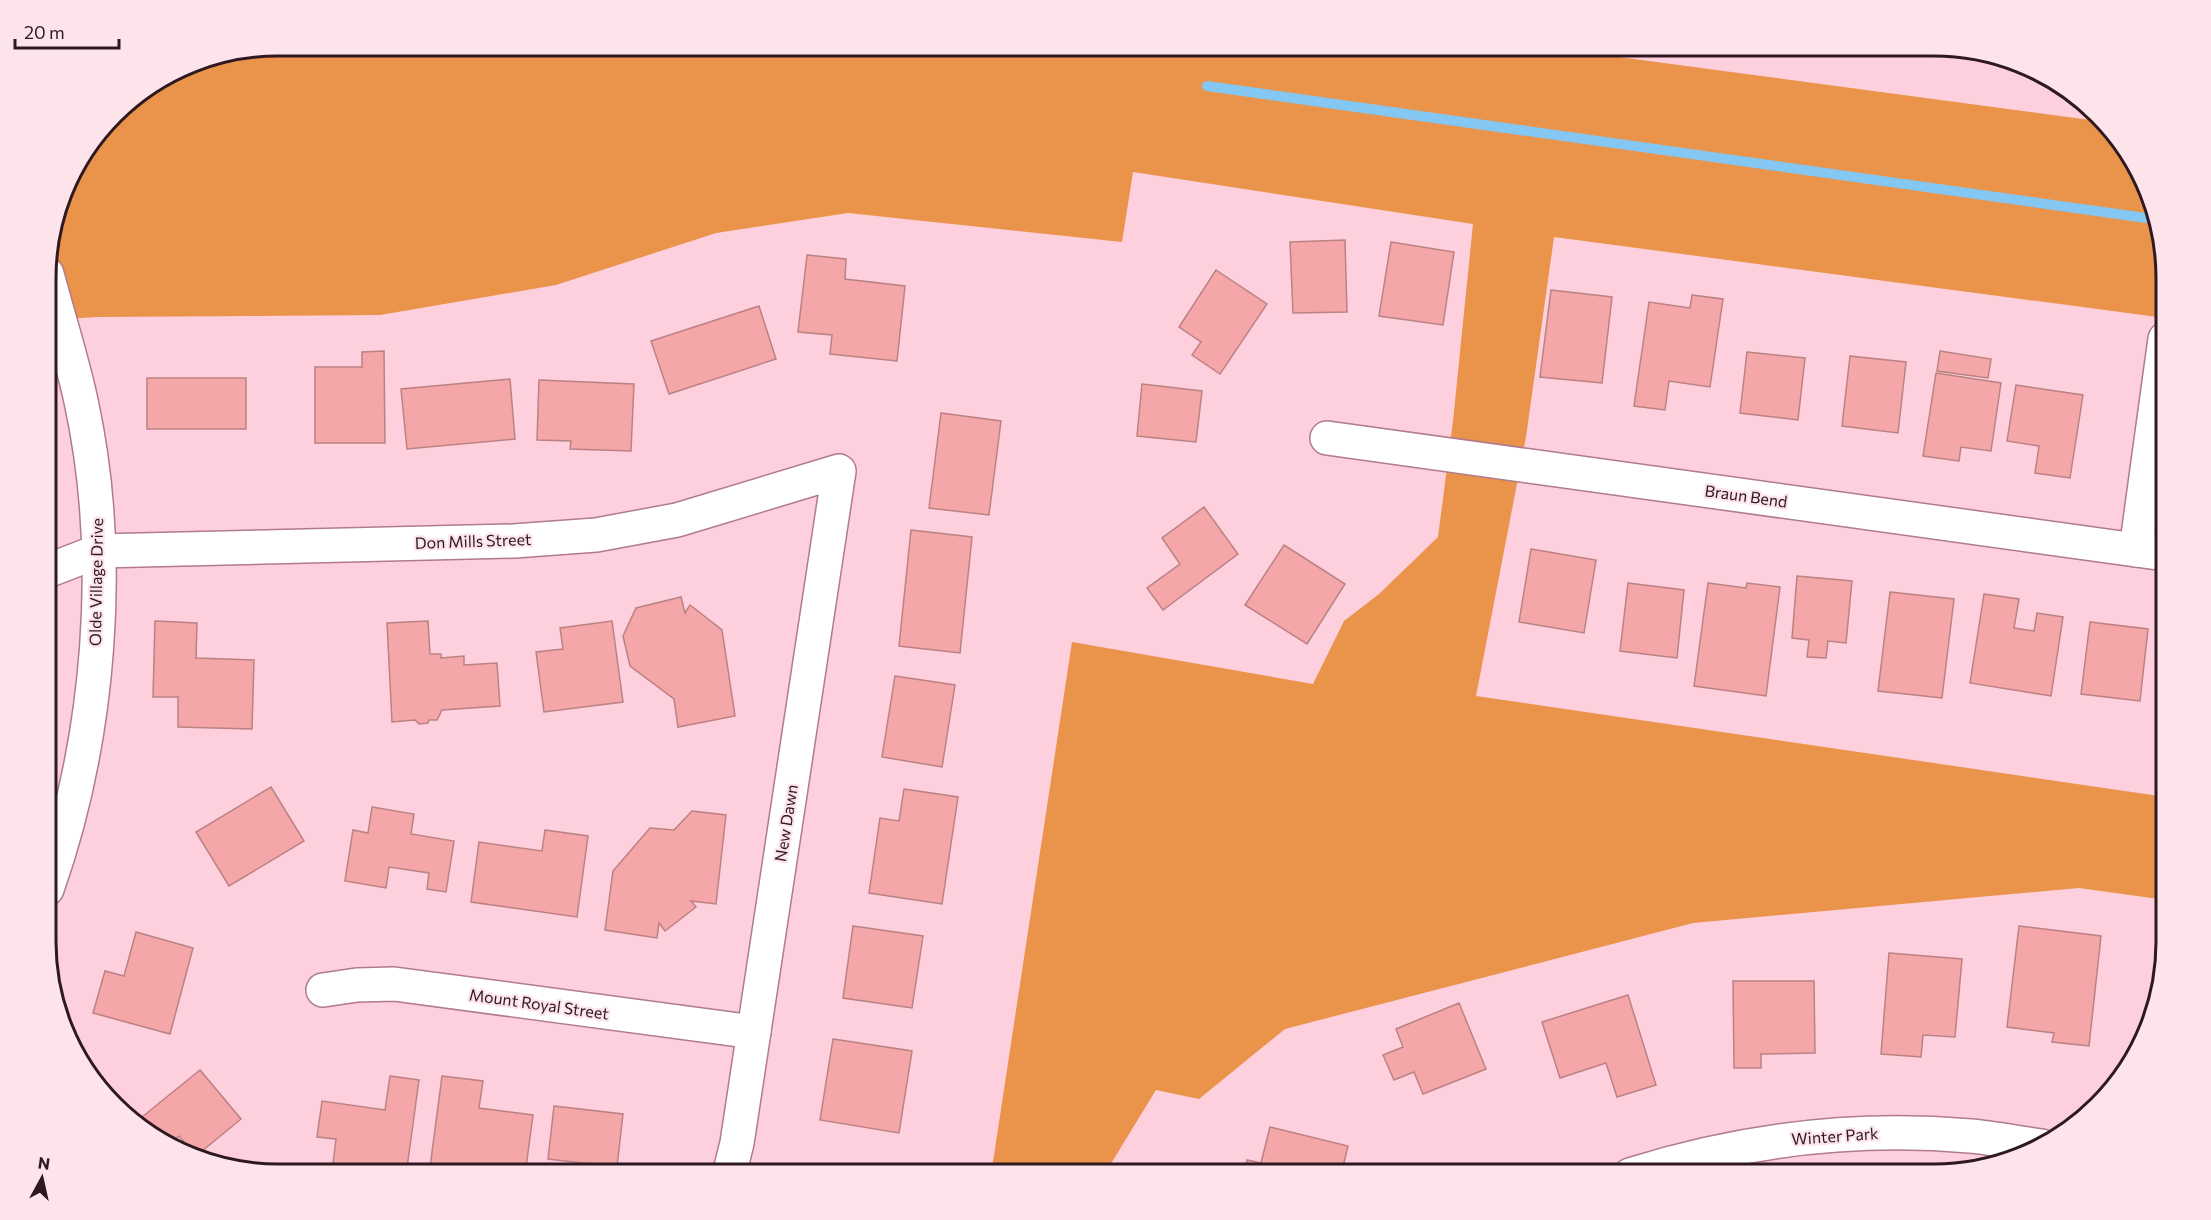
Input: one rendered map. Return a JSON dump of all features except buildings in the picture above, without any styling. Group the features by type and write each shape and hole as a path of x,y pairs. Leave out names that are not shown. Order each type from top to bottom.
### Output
{"street":[{"name":"Olde Village Drive","path":"56,308 81,402 96,499 99,551 99,623 88,724 67,824 56,860"},
{"name":"Braun Bend","path":"1327,438 2151,552"},
{"name":"Don Mills Street","path":"56,568 99,551 514,541 596,535 677,520 839,471"},
{"name":"New Dawn","path":"732,1164 737,1143 839,471"},
{"path":"2151,552 2156,481"},
{"name":"Mount Royal Street","path":"324,990 357,985 394,984 754,1032"},
{"name":"Winter Park","path":"1665,1164 1750,1144 1810,1136 1889,1132 1971,1136 2028,1144"}],"shaded area":[{"path":"1611,56 2091,120 2126,166 2144,206 2154,248 2156,317 1554,237 1526,437 1476,696 2156,796 2156,899 2079,888 1693,923 1285,1029 1199,1099 1156,1090 1111,1164 993,1164 1072,642 1313,684 1344,621 1379,594 1438,537 1453,421 1473,224 1133,172 1122,242 848,213 716,233 556,285 380,315 97,317 56,319 57,248 67,206 85,166 120,120 142,101 192,72 248,57"}],"waterway":[{"path":"1207,86 2146,218"}]}
